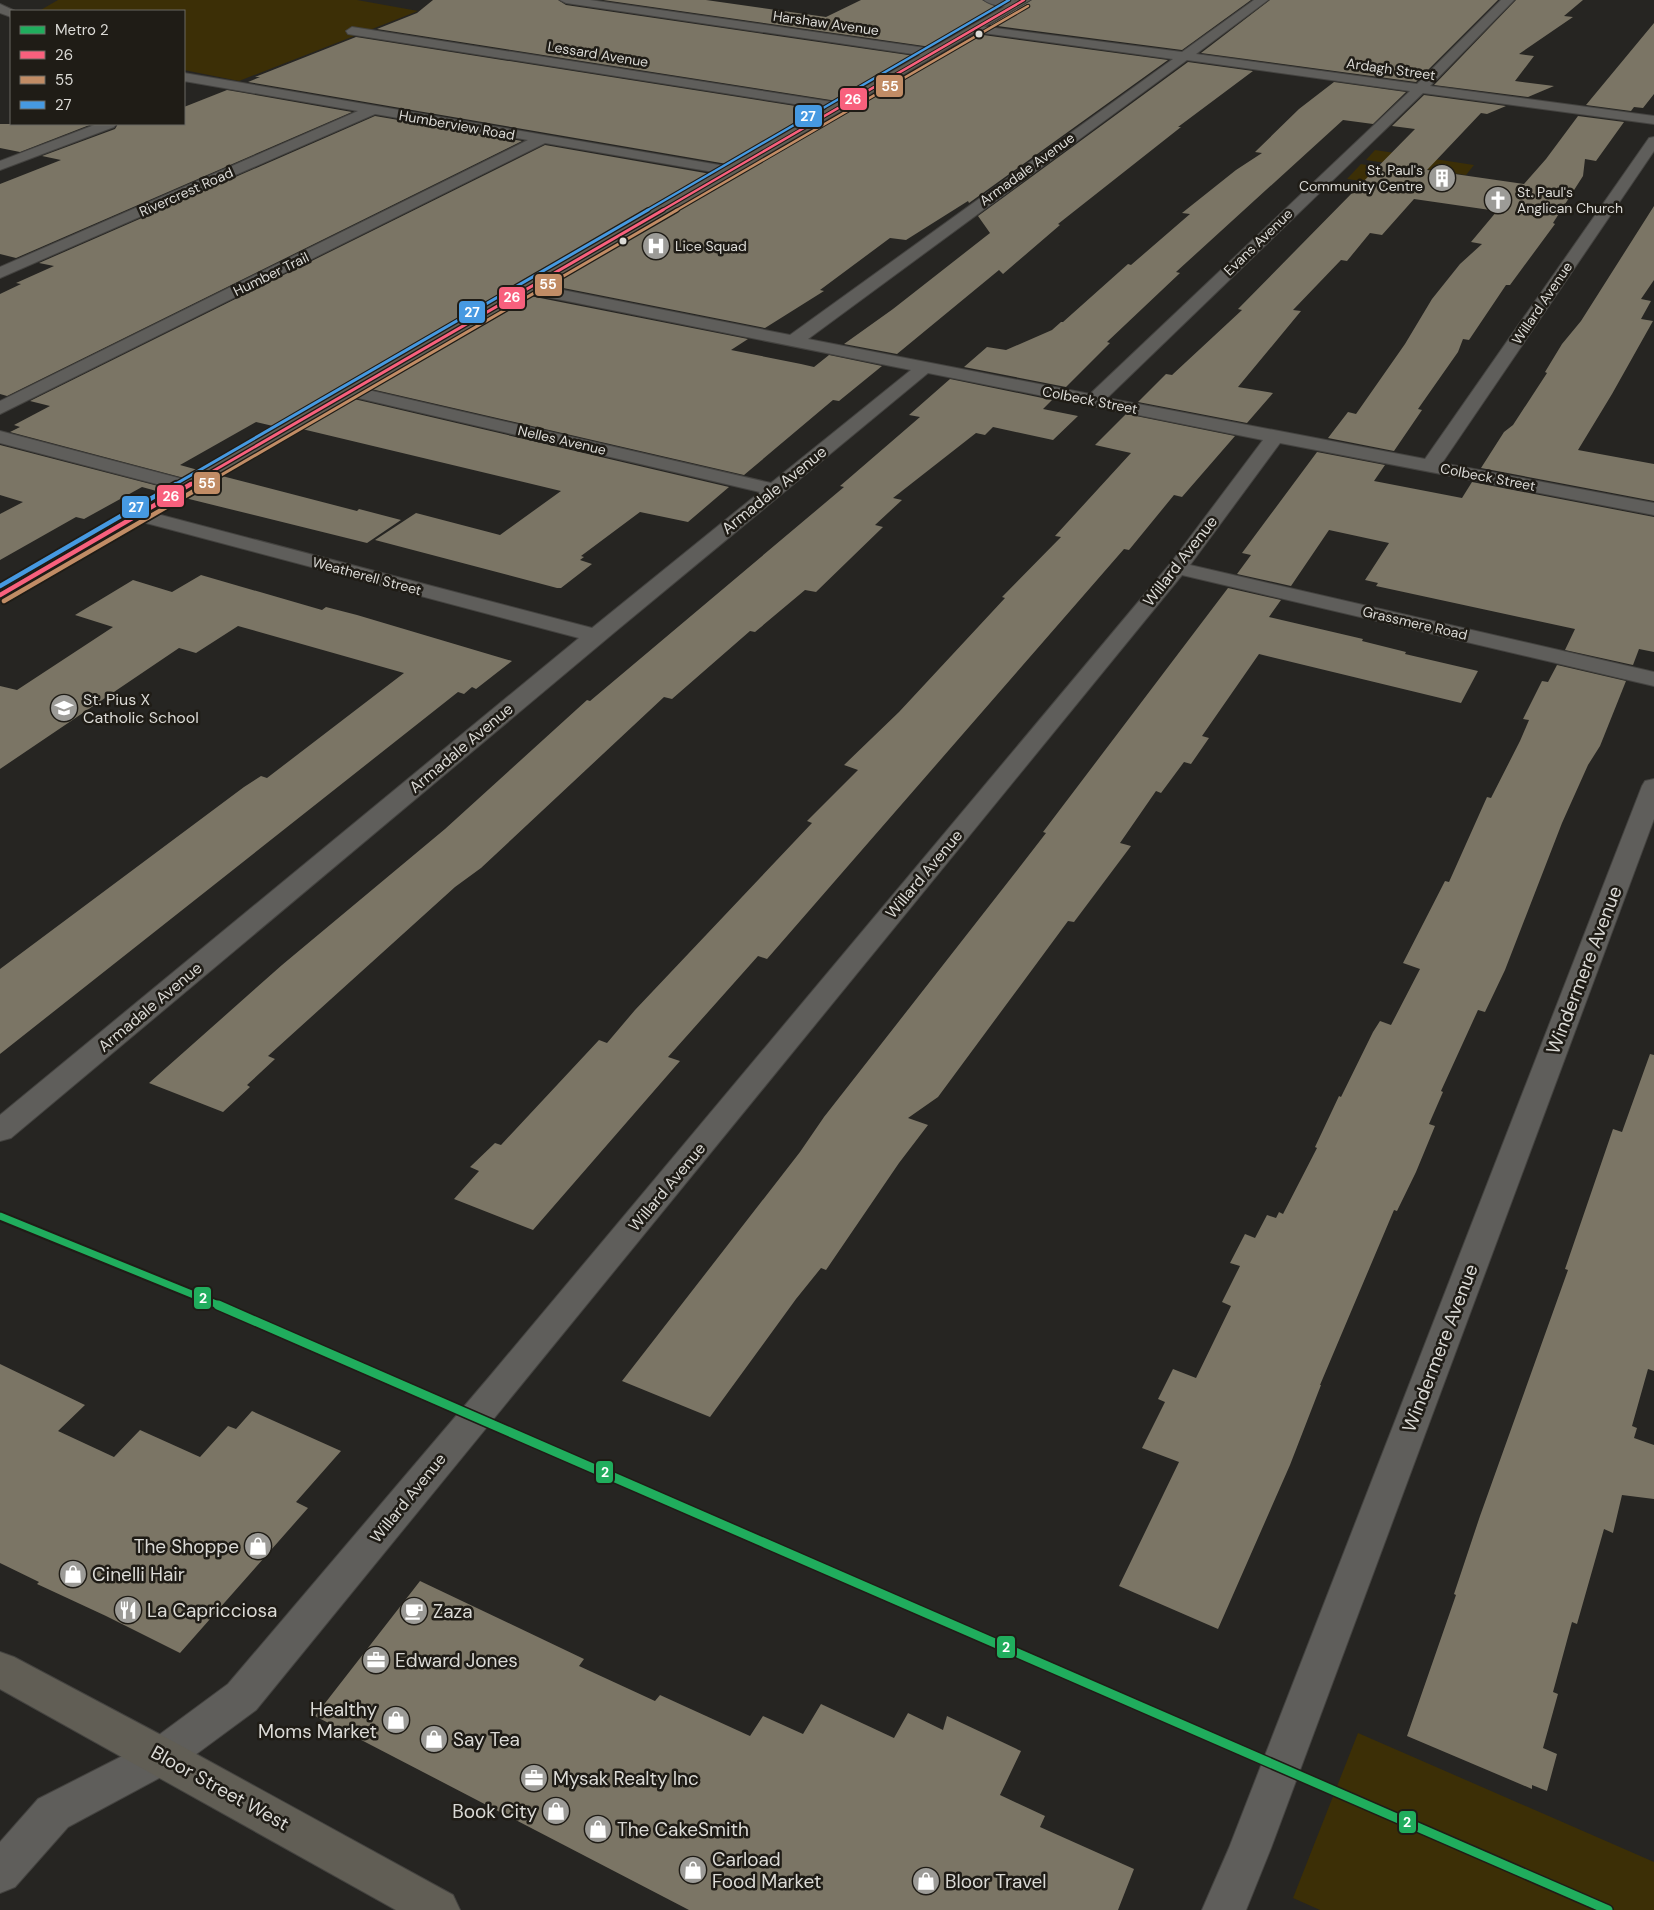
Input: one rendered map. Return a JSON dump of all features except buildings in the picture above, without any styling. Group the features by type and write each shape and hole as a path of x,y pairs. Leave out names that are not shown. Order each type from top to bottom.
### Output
{"main road":[{"path":"0,595 1021,2"},
{"name":"Bloor Street West","path":"0,1669 162,1756 438,1910"}],"street":[{"name":"Harshaw Avenue","path":"566,0 933,53"},
{"path":"990,0 1021,2"},
{"name":"Armadale Avenue","path":"793,341 1262,0"},
{"name":"Evans Avenue","path":"1094,401 1420,88 1508,0"},
{"name":"Ardagh Street","path":"976,28 1654,120"},
{"name":"Lessard Avenue","path":"352,31 840,107"},
{"name":"Humberview Road","path":"185,77 731,171"},
{"path":"190,92 216,82"},
{"name":"Rivercrest Road","path":"0,273 372,110"},
{"path":"0,166 107,125"},
{"name":"Humber Trail","path":"0,408 542,139"},
{"name":"Willard Avenue","path":"1431,465 1654,141"},
{"name":"Colbeck Street","path":"528,288 1094,401 1654,509"},
{"name":"Armadale Avenue","path":"0,1131 773,489 926,367"},
{"name":"Nelles Avenue","path":"351,391 773,489"},
{"name":"Willard Avenue","path":"0,1873 53,1813 162,1756 242,1697 515,1371 1176,568 1275,436"},
{"path":"0,437 187,486"},
{"name":"Weatherell Street","path":"138,514 596,636"},
{"name":"Grassmere Road","path":"1176,568 1654,679"},
{"name":"Windermere Avenue","path":"1224,1910 1291,1742 1310,1686 1654,786"}],"shaded area":[{"path":"58,0 357,0 418,11 239,81 185,70 185,10 41,10"},
{"path":"1375,150 1474,165 1466,175 1366,160"},
{"path":"1361,164 1383,168 1369,182 1347,179"},
{"path":"1358,1733 1654,1862 1654,1910 1320,1910 1293,1898"}],"metro line":[{"name":"2","path":"0,1216 146,1274 448,1404 1608,1910"}],"transit line":[{"name":"27","path":"0,586 1009,0"},
{"name":"26","path":"0,595 1024,0"},
{"name":"55","path":"4,601 1028,6"}],"place":[{"name":"St. Paul's Community Centre","path":"1442,178"},
{"name":"St. Paul's Anglican Church","path":"1498,200"},
{"name":"Lice Squad","path":"656,246"},
{"name":"St. Pius X Catholic School","path":"64,708"},
{"name":"The Shoppe","path":"258,1546"},
{"name":"Cinelli Hair","path":"73,1574"},
{"name":"La Capricciosa","path":"128,1610"},
{"name":"Zaza","path":"414,1611"},
{"name":"Edward Jones","path":"376,1660"},
{"name":"Healthy Moms Market","path":"396,1720"},
{"name":"Say Tea","path":"434,1739"},
{"name":"Mysak Realty Inc","path":"534,1778"},
{"name":"Book City","path":"556,1811"},
{"name":"The CakeSmith","path":"598,1829"},
{"name":"Carload Food Market","path":"693,1870"},
{"name":"Bloor Travel","path":"926,1881"}]}
